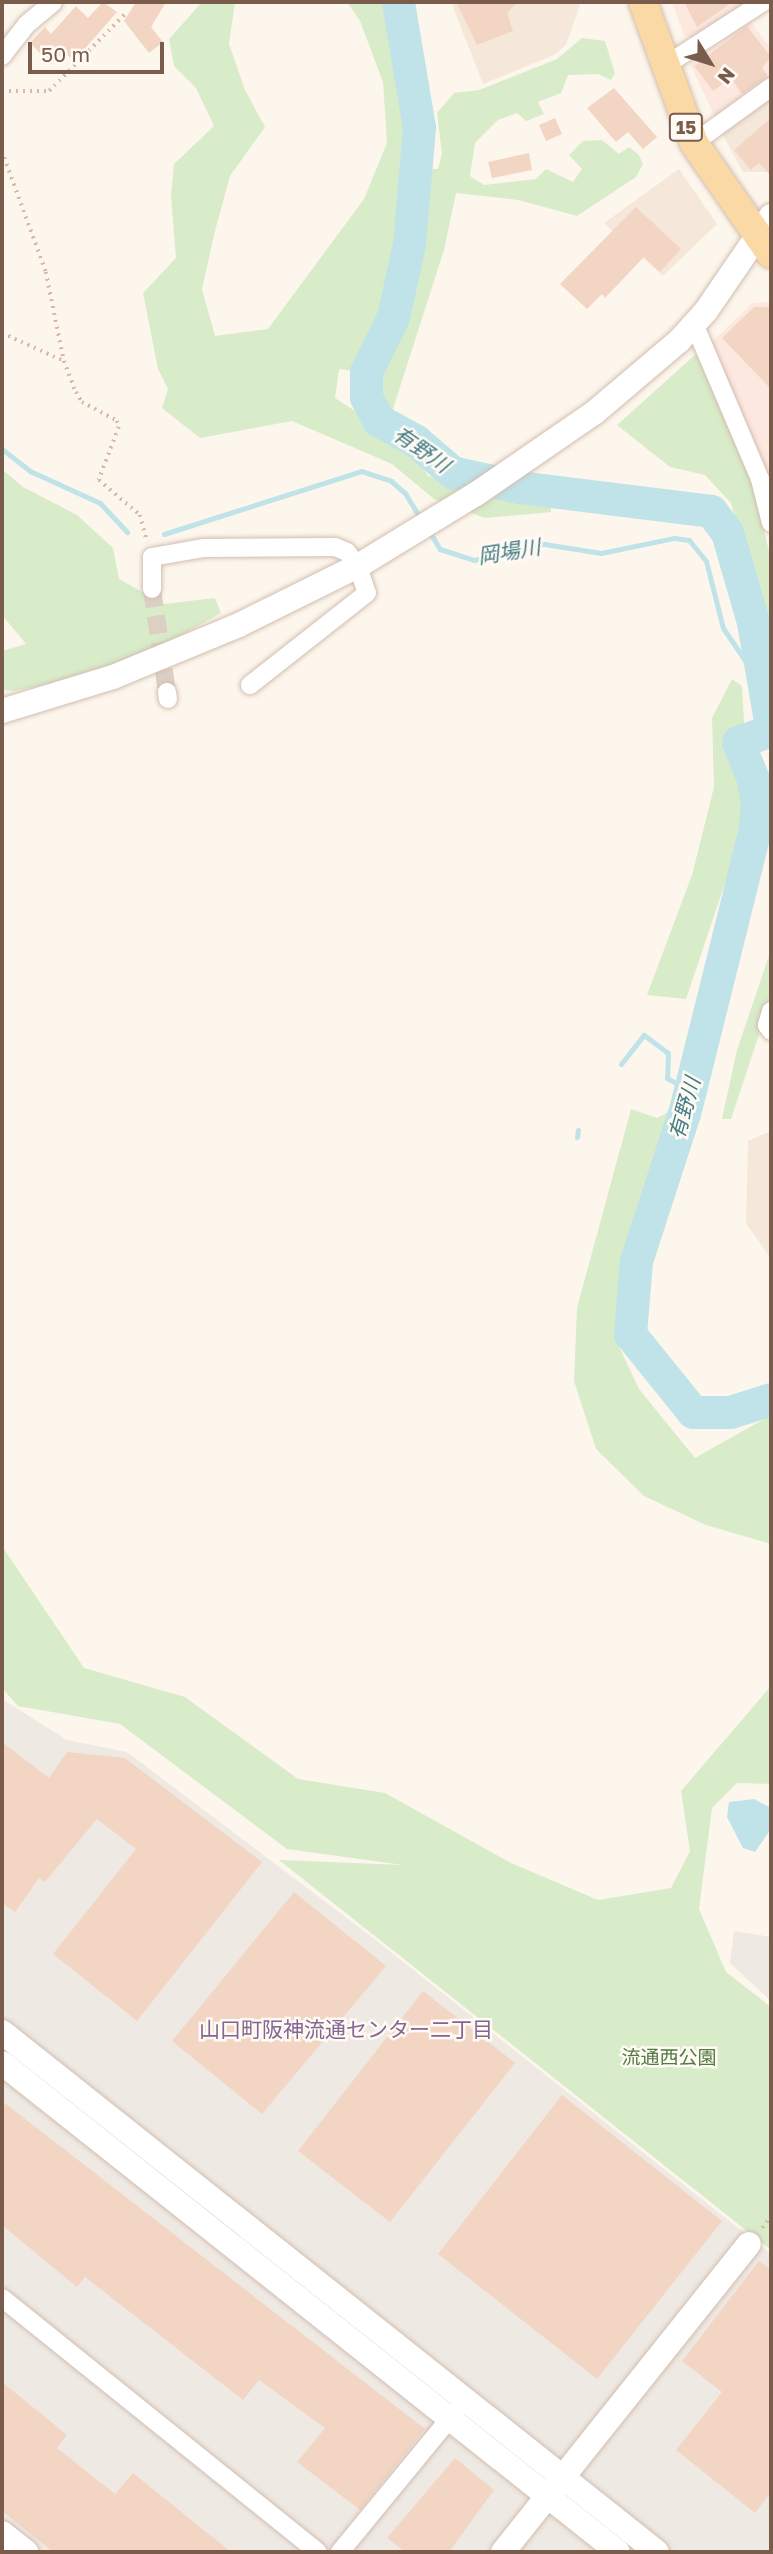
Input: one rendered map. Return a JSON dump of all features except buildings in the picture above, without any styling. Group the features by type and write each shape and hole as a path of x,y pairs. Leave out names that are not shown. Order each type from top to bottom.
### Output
{"main road":[{"name":"15","path":"643,2 663,67 694,142 768,234"}],"street":[{"path":"2,56 53,2"},
{"path":"663,67 763,2"},
{"path":"694,142 771,87"},
{"path":"2,711 149,664 358,566 412,534 552,444 687,334 768,234"},
{"path":"687,334 760,479 771,523"},
{"path":"152,589 152,557 204,548 335,547 347,552 358,566 367,593 250,685"},
{"path":"771,1011 766,1025 771,1031"},
{"path":"5,2041 554,2486 657,2552"},
{"path":"2,2063 457,2409"},
{"path":"503,2552 752,2239"},
{"path":"2,2298 318,2552"},
{"path":"340,2552 457,2409"},
{"path":"554,2486 618,2552"}],"path":[{"path":"2,91 49,91 125,14"},
{"path":"2,151 46,272 64,361 76,392 82,402 117,421 119,427 99,480 139,515 143,533"},
{"path":"2,332 64,361"},
{"path":"752,2239 771,2216"}],"shaded area":[{"path":"451,2 581,2 566,45 554,55 483,84"},
{"path":"672,2 749,2 696,39 684,35"},
{"path":"750,21 771,49 771,80 717,121 690,64"},
{"path":"771,93 771,172 743,172 720,130"},
{"path":"679,169 717,224 663,276 604,223"},
{"path":"771,302 771,489 711,343 752,303"},
{"path":"771,1131 771,1259 746,1223 748,1141"},
{"path":"2,1699 67,1740 127,1752 372,1937 771,2254 771,2552 2,2552"},
{"path":"734,1931 771,1937 771,2001 730,1963"}],"green space":[{"path":"202,2 235,2 229,44 245,90 265,127 230,176 215,231 202,289 215,336 268,329 364,199 387,143 383,82 360,21 347,2 407,2 422,112 420,169 438,169 442,154 437,113 454,93 479,90 557,59 582,38 605,41 615,73 611,80 598,74 568,75 561,93 538,102 544,114 526,121 517,113 498,120 475,143 470,176 484,185 536,179 546,169 573,182 582,169 569,155 583,141 602,140 619,154 629,147 639,155 643,164 636,177 577,216 518,200 456,193 444,250 391,415 361,402 356,371 339,369 335,398 410,447 428,476 551,497 551,512 485,518 434,499 392,464 292,421 200,438 162,408 168,389 158,369 143,293 176,258 171,196 174,164 214,126 196,88 174,66 169,39"},
{"path":"696,354 752,479 771,560 771,652 731,503 705,475 670,467 617,425"},
{"path":"2,469 23,487 77,515 113,548 119,579 164,604 215,598 221,613 150,653 73,679 14,691 2,690 2,651 26,644 2,615"},
{"path":"732,679 742,686 749,812 686,999 647,995 692,875 714,787 712,718"},
{"path":"771,950 771,998 731,1119 722,1119 737,1050"},
{"path":"631,1109 657,1118 674,1109 627,1272 615,1338 639,1389 695,1458 771,1415 771,1544 706,1525 644,1496 596,1449 574,1381 577,1308"},
{"name":"流通西公園","path":"2,1546 84,1668 185,1697 298,1779 385,1793 511,1863 598,1900 671,1888 690,1851 681,1791 771,1686 771,1784 737,1783 712,1808 699,1909 726,1972 771,2007 771,2250 279,1860 403,1865 287,1849 120,1724 18,1706 2,1688"}],"water":[{"path":"754,1799 771,1808 771,1829 755,1852 743,1848 727,1817 729,1802"}],"waterway":[{"name":"有野川","path":"398,2 419,127 409,244 393,317 366,372 366,397 378,420 416,441 452,472 519,487 711,511 727,532 753,622 771,726"},
{"name":"岡場川","path":"2,449 30,471 100,503 127,532"},
{"name":"岡場川","path":"164,534 361,471 391,481 405,493 421,520"},
{"name":"岡場川","path":"429,531 440,549 474,560 544,544 601,553 674,538 689,540 706,561 723,628 764,688"},
{"name":"有野川","path":"771,730 738,742 753,779 757,805 754,833 684,1113 636,1261 630,1334 693,1412 730,1412 771,1399"},
{"path":"621,1064 644,1035 668,1053 667,1078 689,1090"},
{"path":"577,1137 578,1130"}],"tunnel":[{"path":"152,589 167,692"}],"district":[{"name":"山口町阪神流通センター二丁目","path":"346,2029"}]}
